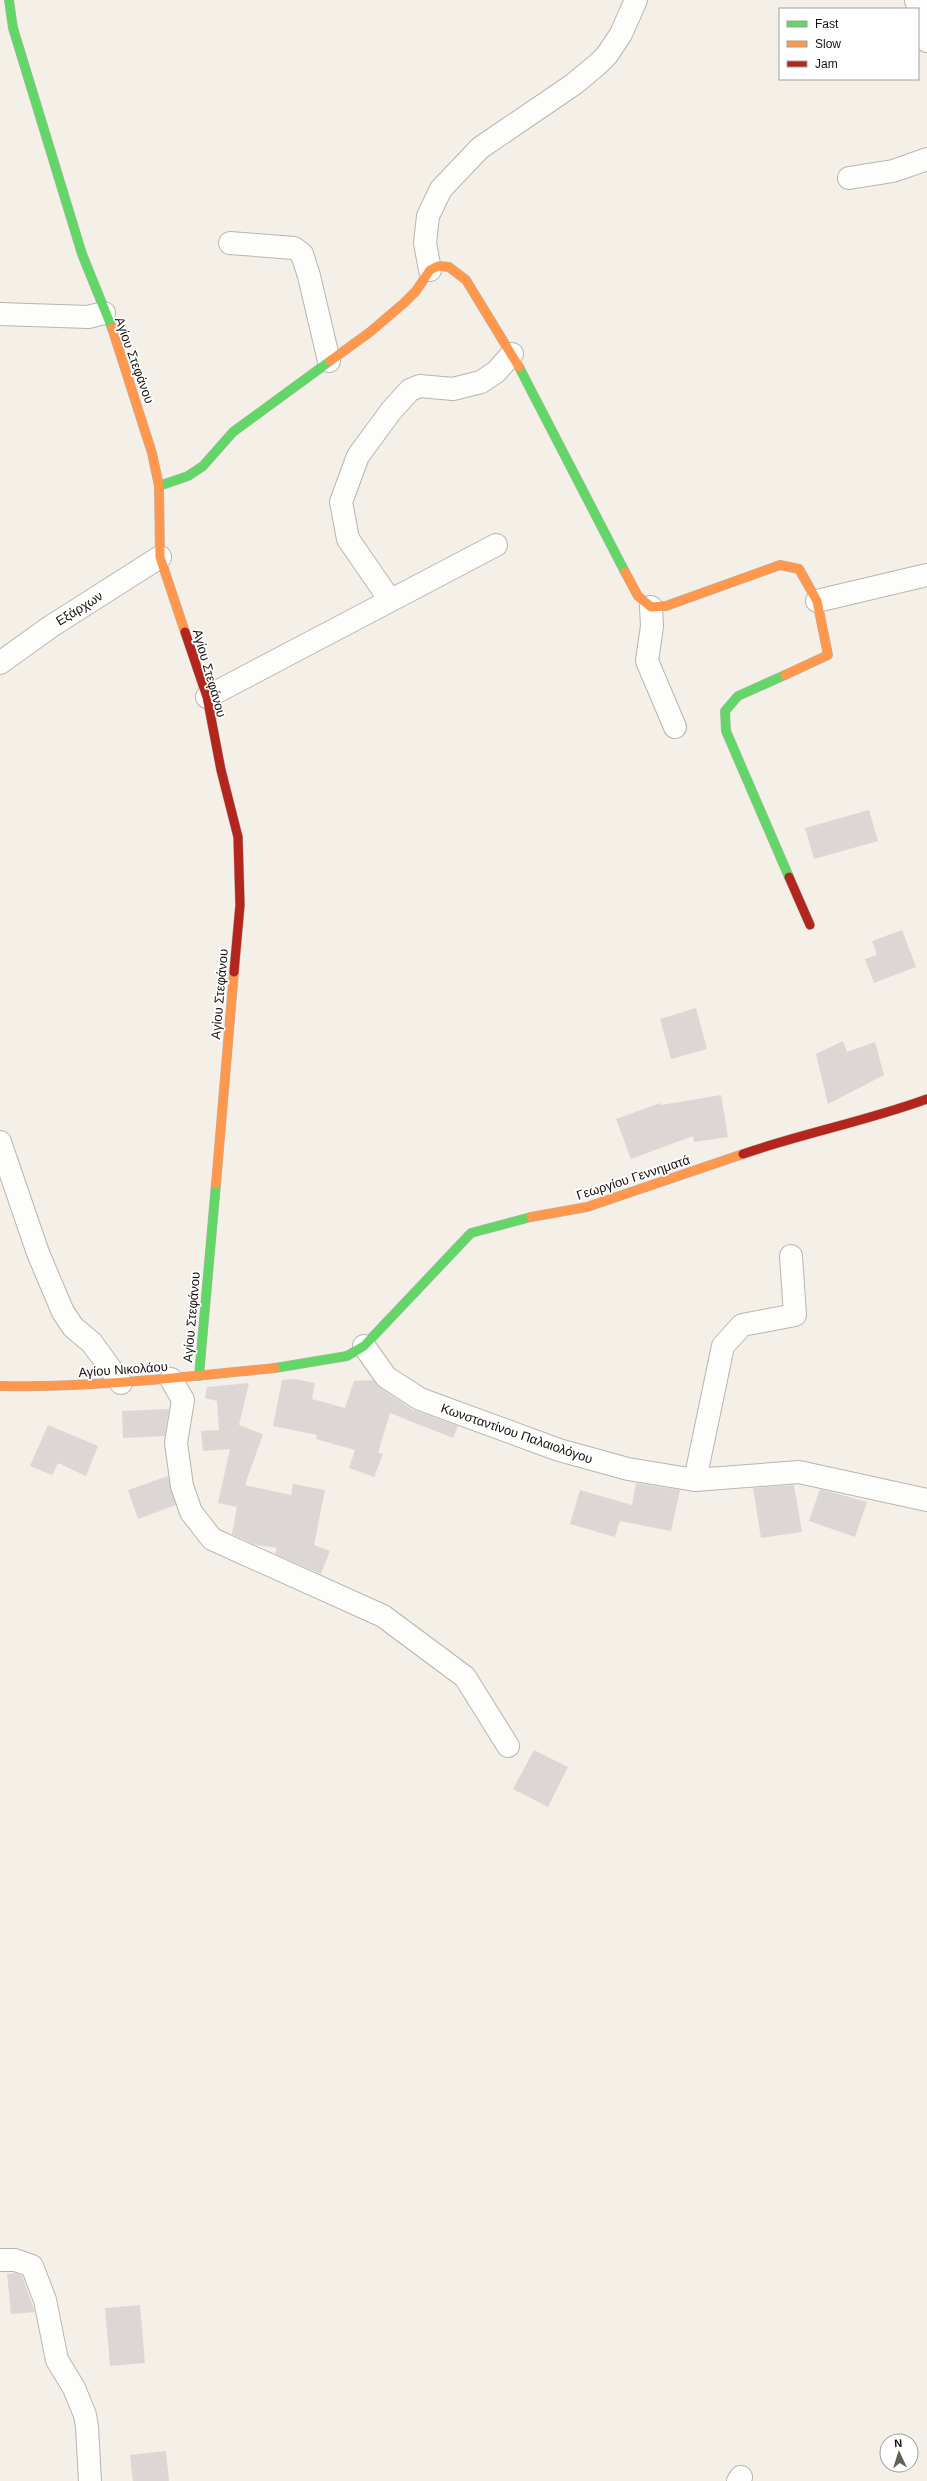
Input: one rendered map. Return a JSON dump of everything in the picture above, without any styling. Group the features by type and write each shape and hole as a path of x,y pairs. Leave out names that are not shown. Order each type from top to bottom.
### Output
{"street":[{"name":"Αγίου Στεφάνου","path":"9,0 13,28 82,254 104,314 118,344 138,406 159,486 161,517 160,557 207,698 221,770 238,837 240,905 199,1376"},
{"path":"430,270 425,243 428,216 441,188 480,148 574,84 598,64 615,44 636,0"},
{"path":"919,11 927,40"},
{"path":"849,178 893,171 927,159"},
{"path":"230,243 294,248 302,254 310,276 328,361"},
{"path":"159,486 195,472 214,456 234,432 328,361 370,332 404,303 416,291 430,270 438,266 449,267 460,273 477,296 512,354 638,596 651,607 666,606 780,565 799,569 817,602 828,655 738,696 725,711 726,731 810,925"},
{"path":"0,314 88,317 104,314"},
{"path":"390,600 348,539 341,502 358,456 391,411 410,390 420,386 453,389 481,382 496,372 512,354"},
{"path":"207,698 496,545"},
{"name":"Εξάρχων","path":"0,663 50,626 160,557"},
{"path":"817,602 927,575"},
{"path":"651,607 652,626 647,661 675,727"},
{"name":"Γεωργίου Γεννηματά","path":"364,1346 449,1254 471,1233 510,1221 588,1208 778,1142 881,1116 927,1099"},
{"path":"0,1142 38,1253 63,1312 73,1328 92,1343 120,1383"},
{"path":"695,1480 722,1346 742,1325 795,1315 791,1256"},
{"name":"Αγίου Νικολάου","path":"0,1386 39,1387 120,1383 294,1366 335,1359 364,1346"},
{"name":"Κωνσταντίνου Παλαιολόγου","path":"364,1346 386,1377 420,1399 559,1450 628,1469 695,1480 799,1472 927,1500"},
{"path":"172,1379 183,1400 176,1443 182,1486 191,1512 212,1539 383,1616 465,1677 508,1746"},
{"path":"0,2260 15,2260 32,2266 45,2300 57,2360 74,2388 85,2415 90,2481"}],"building":[{"path":"869,810 878,841 814,859 805,828"},
{"path":"902,930 916,967 874,983 865,959 877,955 872,941"},
{"path":"696,1008 707,1049 671,1059 660,1019"},
{"path":"843,1041 847,1052 875,1042 884,1075 828,1104 816,1054"},
{"path":"721,1095 728,1137 694,1142 693,1136 631,1159 616,1119 660,1103 661,1105"},
{"path":"294,1379 315,1383 312,1399 345,1408 354,1381 373,1380 379,1387 413,1410 458,1426 453,1438 390,1413 378,1453 383,1454 374,1477 349,1468 355,1450 316,1439 317,1435 273,1426 282,1380"},
{"path":"249,1383 239,1425 263,1434 245,1485 291,1495 293,1484 325,1490 314,1545 330,1551 321,1574 275,1554 277,1548 253,1544 232,1534 237,1507 218,1503 230,1449 203,1451 201,1431 219,1430 217,1401 205,1398 207,1387"},
{"path":"169,1409 165,1436 123,1438 122,1411"},
{"path":"48,1425 98,1446 86,1476 58,1463 52,1475 30,1466"},
{"path":"168,1476 176,1505 138,1519 128,1490"},
{"path":"636,1483 680,1490 671,1531 620,1521 615,1537 570,1524 580,1490 632,1505"},
{"path":"794,1485 802,1532 761,1538 753,1488"},
{"path":"820,1489 867,1502 855,1537 809,1521"},
{"path":"534,1750 568,1767 548,1807 513,1789"},
{"path":"15,2273 22,2276 35,2312 11,2314 7,2274"},
{"path":"140,2305 145,2363 110,2366 105,2308"},
{"path":"166,2451 169,2481 133,2481 130,2455"}],"traffic: fast":[{"path":"9,0 13,28 82,254 112,328"},
{"path":"159,486 188,476 203,466 233,432 330,361"},
{"path":"519,367 625,572"},
{"path":"785,675 738,696 725,711 726,731 789,877"},
{"path":"199,1376 216,1184"},
{"path":"275,1368 347,1356 364,1346 471,1233 531,1217"}],"traffic: slow":[{"path":"330,361 370,332 404,303 416,291 430,270 438,266 449,267 466,280 519,367"},
{"path":"112,328 152,453 159,486 160,557 185,632"},
{"path":"625,572 638,596 651,607 666,606 780,565 799,569 817,601 828,655 785,675"},
{"path":"216,1184 234,972"},
{"path":"531,1217 587,1207 743,1154"},
{"path":"0,1386 103,1384 275,1368"}],"traffic: jam":[{"path":"185,632 207,697 221,770 238,837 240,905 234,972"},
{"path":"789,877 810,925"},
{"path":"743,1154 882,1114 927,1099"}]}
